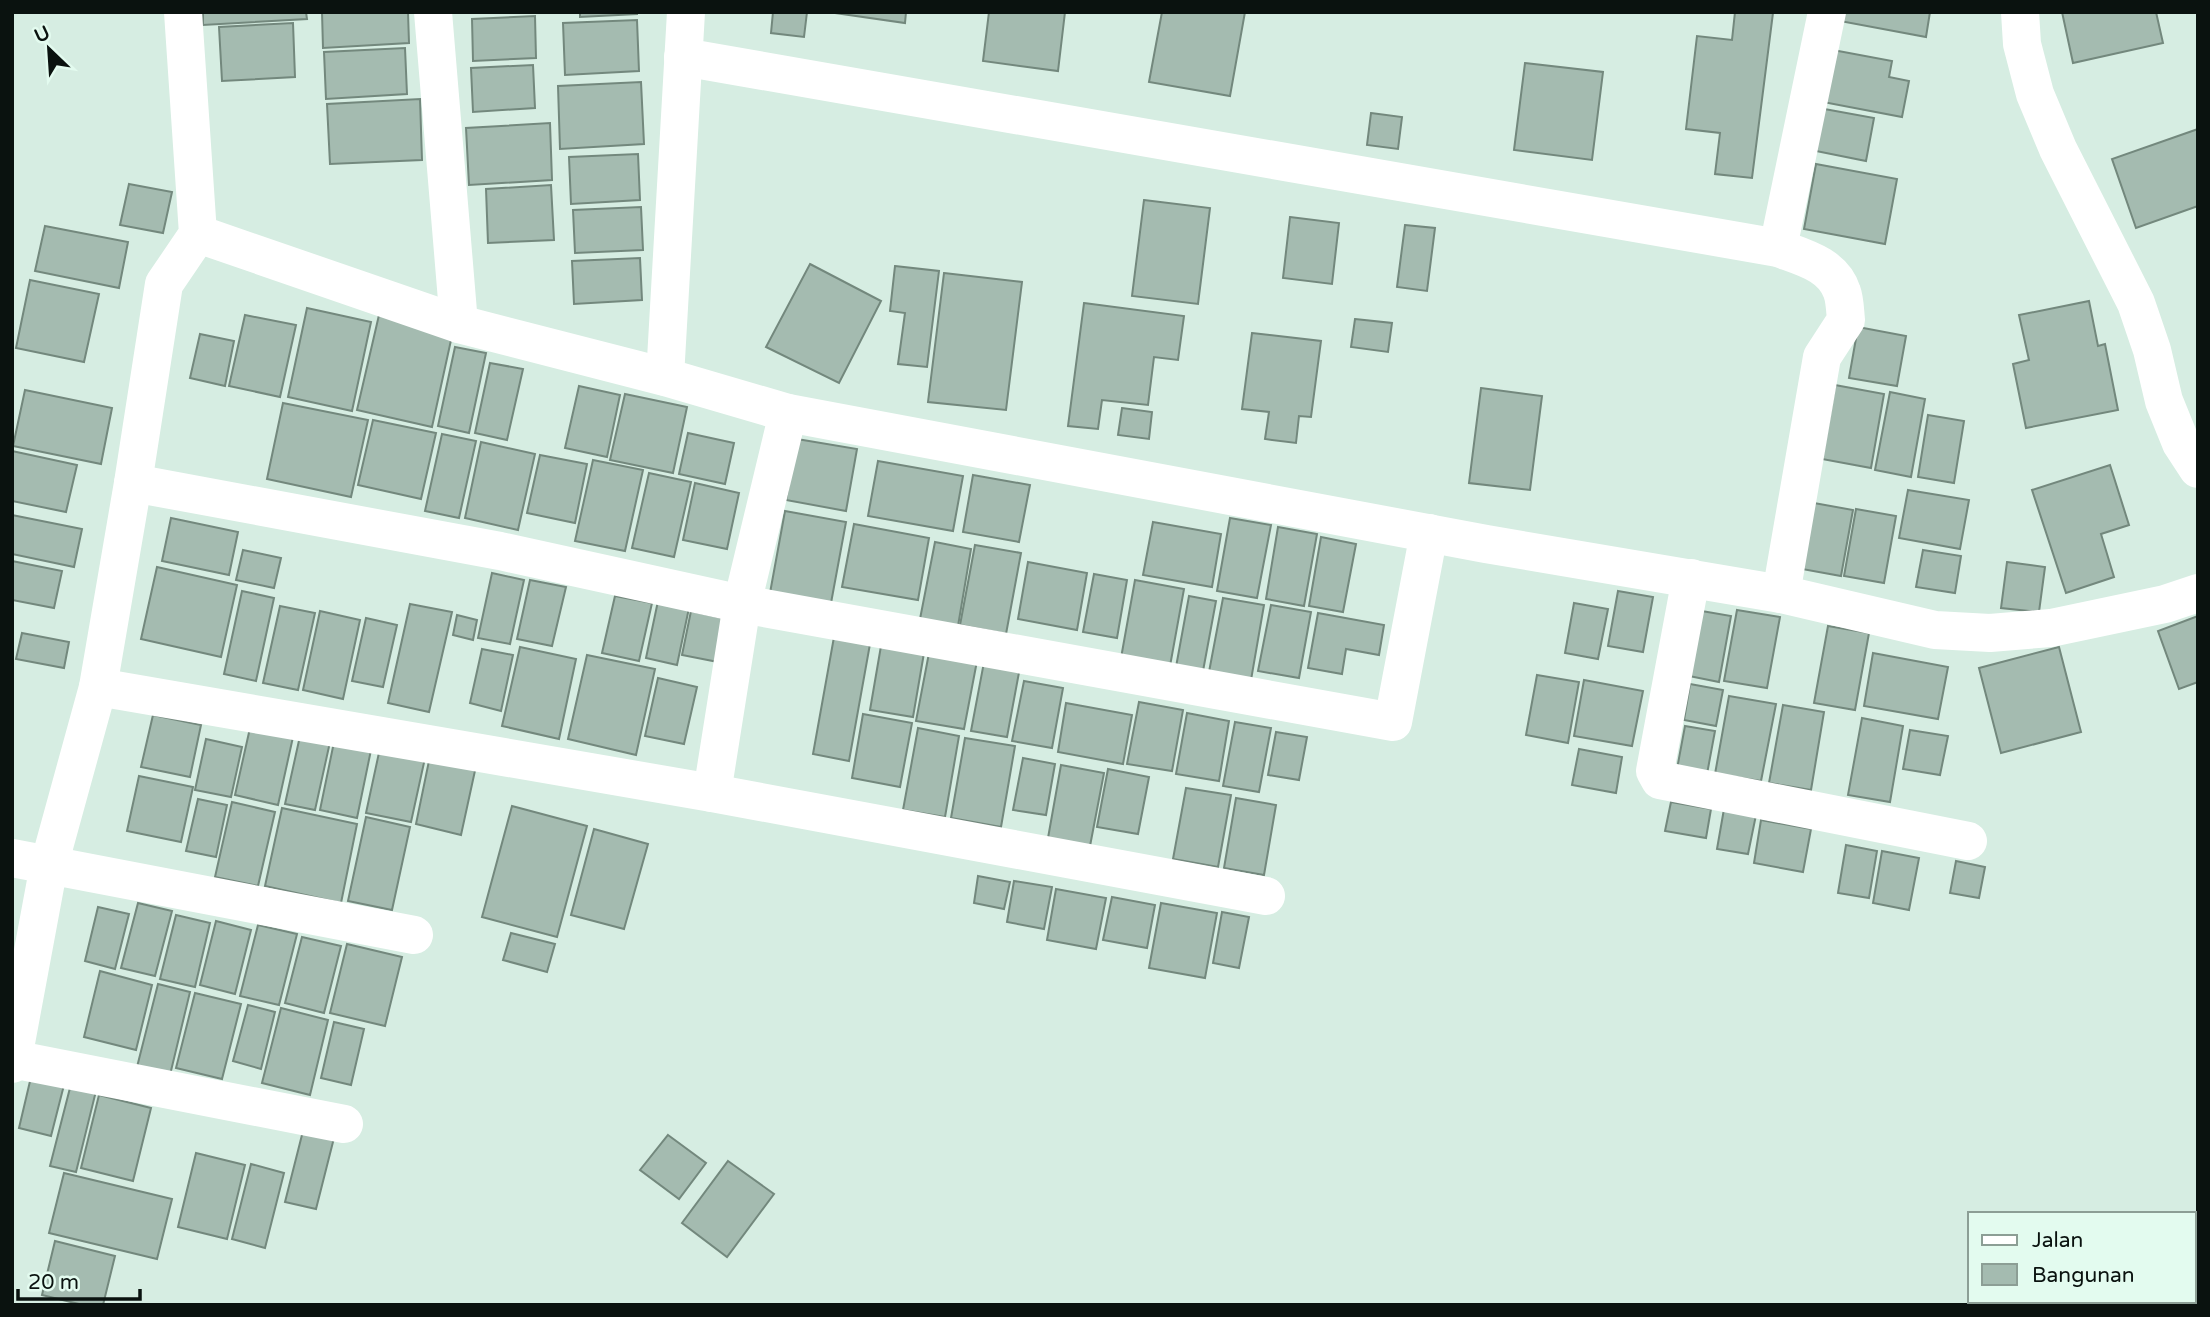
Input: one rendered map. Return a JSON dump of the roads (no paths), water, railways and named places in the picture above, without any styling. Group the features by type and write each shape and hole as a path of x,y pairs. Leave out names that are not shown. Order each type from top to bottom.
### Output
{"street":[{"path":"183,12 198,233 164,284 97,687 49,865 13,1061 344,1124"},
{"path":"433,12 459,324"},
{"path":"665,377 686,12"},
{"path":"1778,248 1826,12"},
{"path":"2020,12 2022,44 2035,94 2058,149 2136,303 2152,350 2164,401 2181,443 2198,469"},
{"path":"683,57 1778,248 1810,259 1831,273 1842,292 1846,320 1822,357 1781,594"},
{"path":"198,233 459,324 665,377 788,413 1429,533 1781,594 1935,631 1990,633 2050,628 2165,604 2198,593"},
{"path":"712,793 742,604 788,413"},
{"path":"133,483 500,551 742,604 1392,722 1429,533"},
{"path":"1691,578 1655,771 1660,780 1968,841"},
{"path":"97,687 712,793 1266,896"},
{"path":"12,858 414,935"}]}
